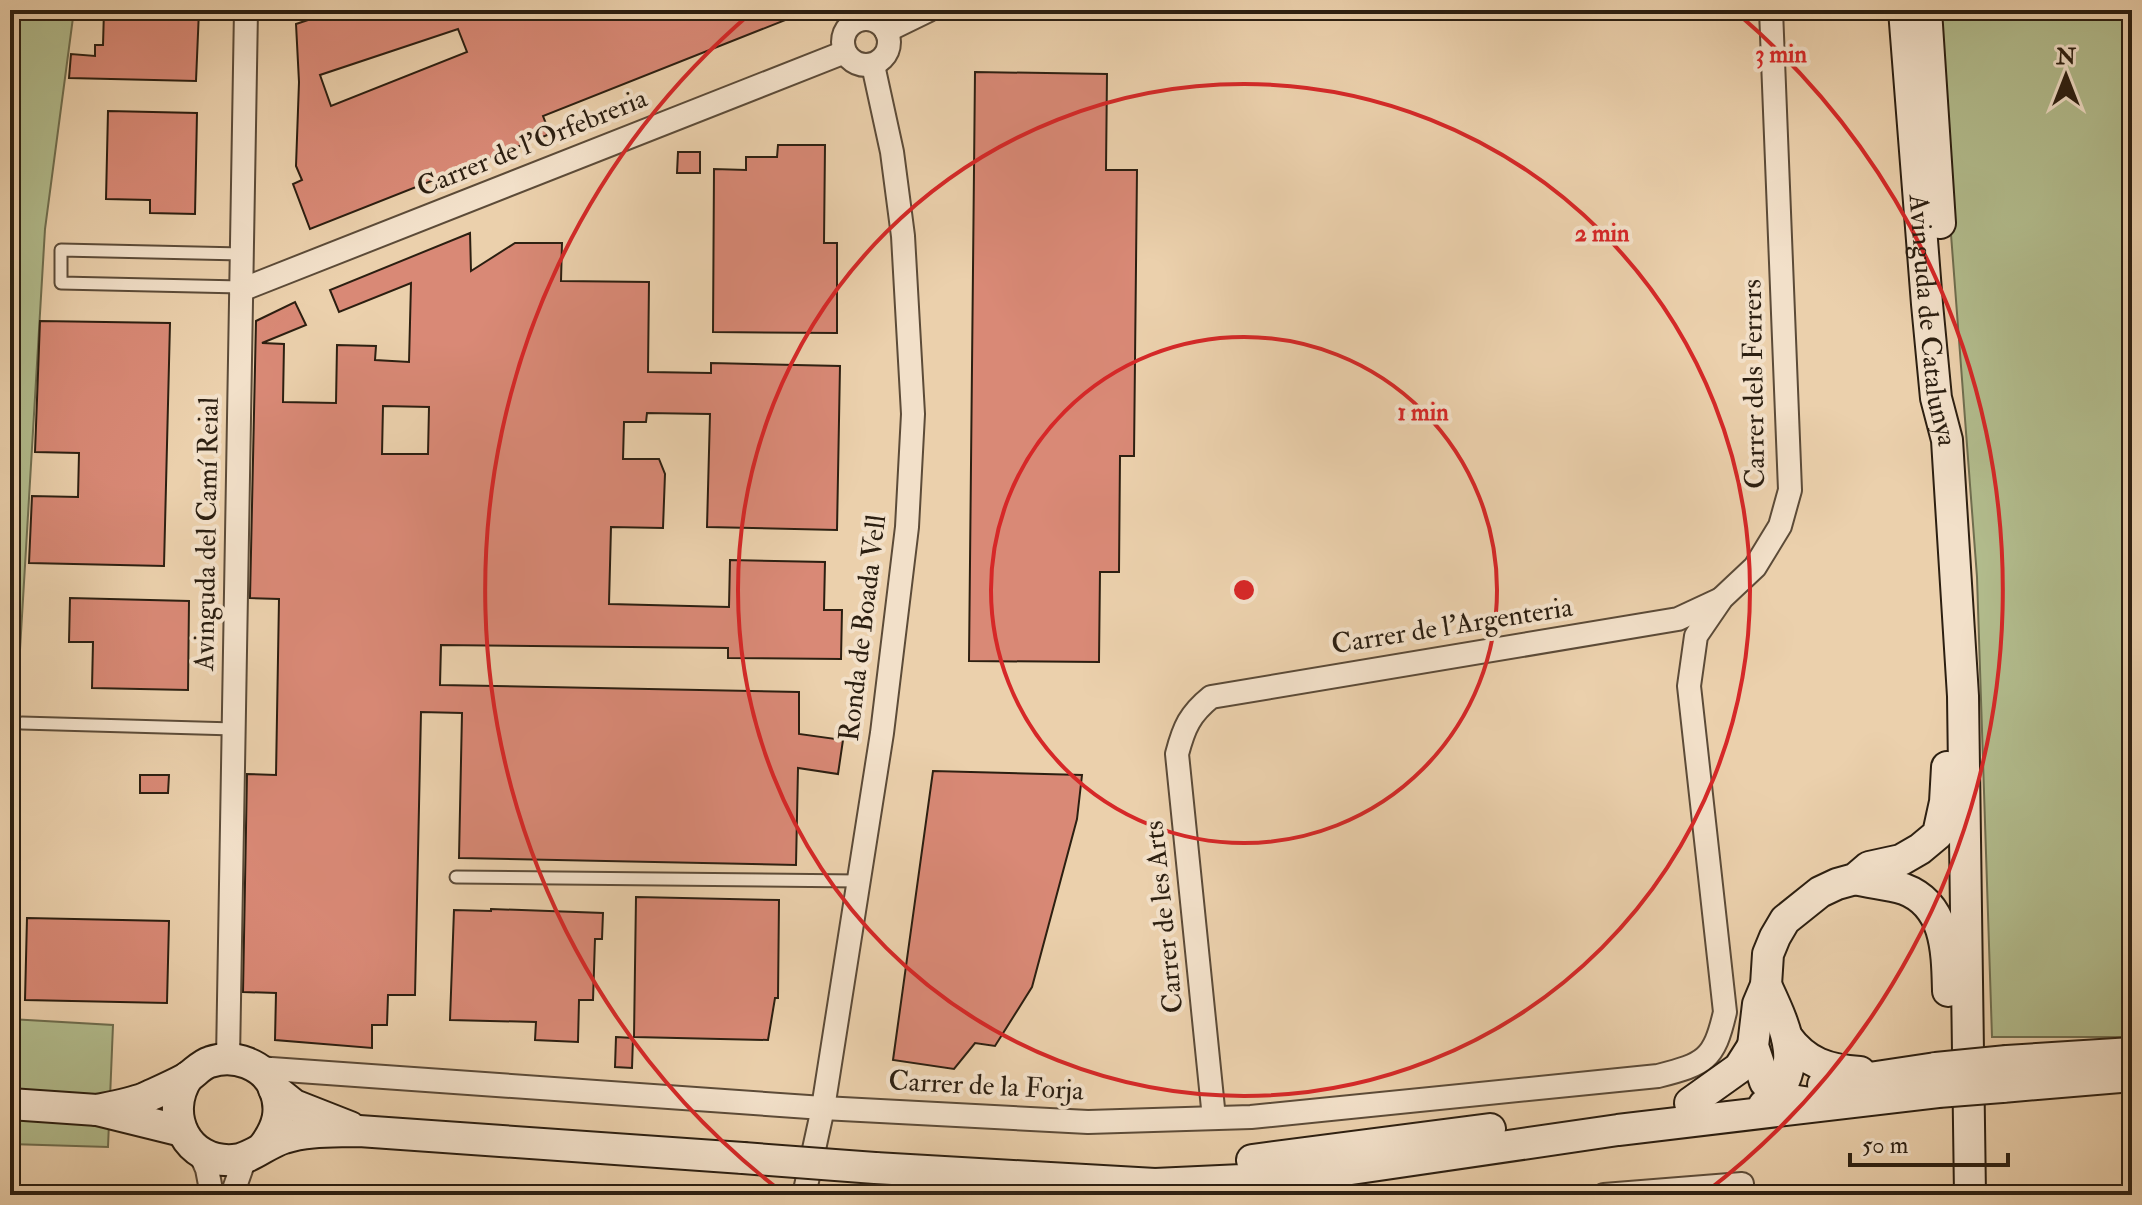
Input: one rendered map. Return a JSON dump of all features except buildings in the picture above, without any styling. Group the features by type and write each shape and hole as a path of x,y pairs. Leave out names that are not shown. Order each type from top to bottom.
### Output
{"main road":[{"path":"1891,10 1907,222 1927,304"},
{"name":"Avinguda de Catalunya","path":"1904,10 1936,398 1947,440"},
{"path":"1915,10 1920,90 1936,161"},
{"name":"Avinguda de Catalunya","path":"1926,10 1952,397 1947,440"},
{"path":"1947,440 1963,696 1970,1195"},
{"path":"1822,1104 1785,1099 1765,1082 1753,1046 1758,1004 1766,985 1768,954 1785,920 1820,892 1855,879 1869,867 1901,860 1938,834 1945,802 1948,762 1941,533 1952,498"},
{"path":"1963,696 1978,775 1988,1195"},
{"path":"1855,879 1902,889 1922,899 1936,914 1945,939 1952,1195"},
{"path":"1766,985 1787,1037 1800,1055 1838,1071 1894,1073 1937,1080"},
{"path":"1755,1112 1778,1092 1790,1071 1787,1037"},
{"path":"1690,1103 1739,1068 1753,1046"},
{"path":"10,1104 97,1110 191,1141 217,1159 254,1152 301,1134 359,1131 875,1168 1155,1184 1324,1173 1822,1104 1937,1080 2005,1074 2132,1053"},
{"path":"97,1110 141,1100 188,1077 210,1062 241,1060 266,1078 294,1105 359,1131"},
{"path":"1075,1180 1778,1092 1894,1073"},
{"path":"2005,1074 2125,1078"},
{"path":"188,1077 177,1110 191,1141"},
{"path":"254,1152 275,1131 279,1117 279,1100 266,1078"}],"street":[{"name":"Avinguda del Camí Reial","path":"228,1059 246,10"},
{"path":"886,31 929,10"},
{"name":"Carrer dels Ferrers","path":"1708,1056 1718,1043 1725,1012 1689,686 1696,636 1722,598 1755,567 1780,526 1790,490 1771,10"},
{"path":"855,16 878,22 886,31 888,51 873,65 856,64 845,52 843,40 855,16"},
{"name":"Carrer de l'Orfebreria","path":"241,288 845,52"},
{"name":"Ronda de Boada Vell","path":"804,1195 823,1108 882,733 907,527 913,414 903,236 892,152 873,65"},
{"name":"Carrer de l'Argenteria","path":"1193,712 1211,697 1678,619 1722,598"},
{"name":"Carrer de les Arts","path":"1193,712 1177,754 1214,1118"},
{"name":"Carrer de la Forja","path":"266,1078 1088,1122 1251,1117 1658,1076 1687,1068 1708,1056"},
{"path":"191,1141 207,1169 212,1195"},
{"path":"232,1195 254,1152"},
{"path":"1604,1195 1742,1189"}],"lane":[{"path":"241,288 61,283 61,250 242,254"},
{"path":"22,723 234,729"},
{"path":"456,877 859,881"}],"green space":[{"path":"10,10 74,10 45,229 10,818"},
{"path":"1934,10 2132,10 2132,1037 1992,1037 1977,577"},
{"path":"10,1019 113,1025 108,1147 10,1144"}]}
